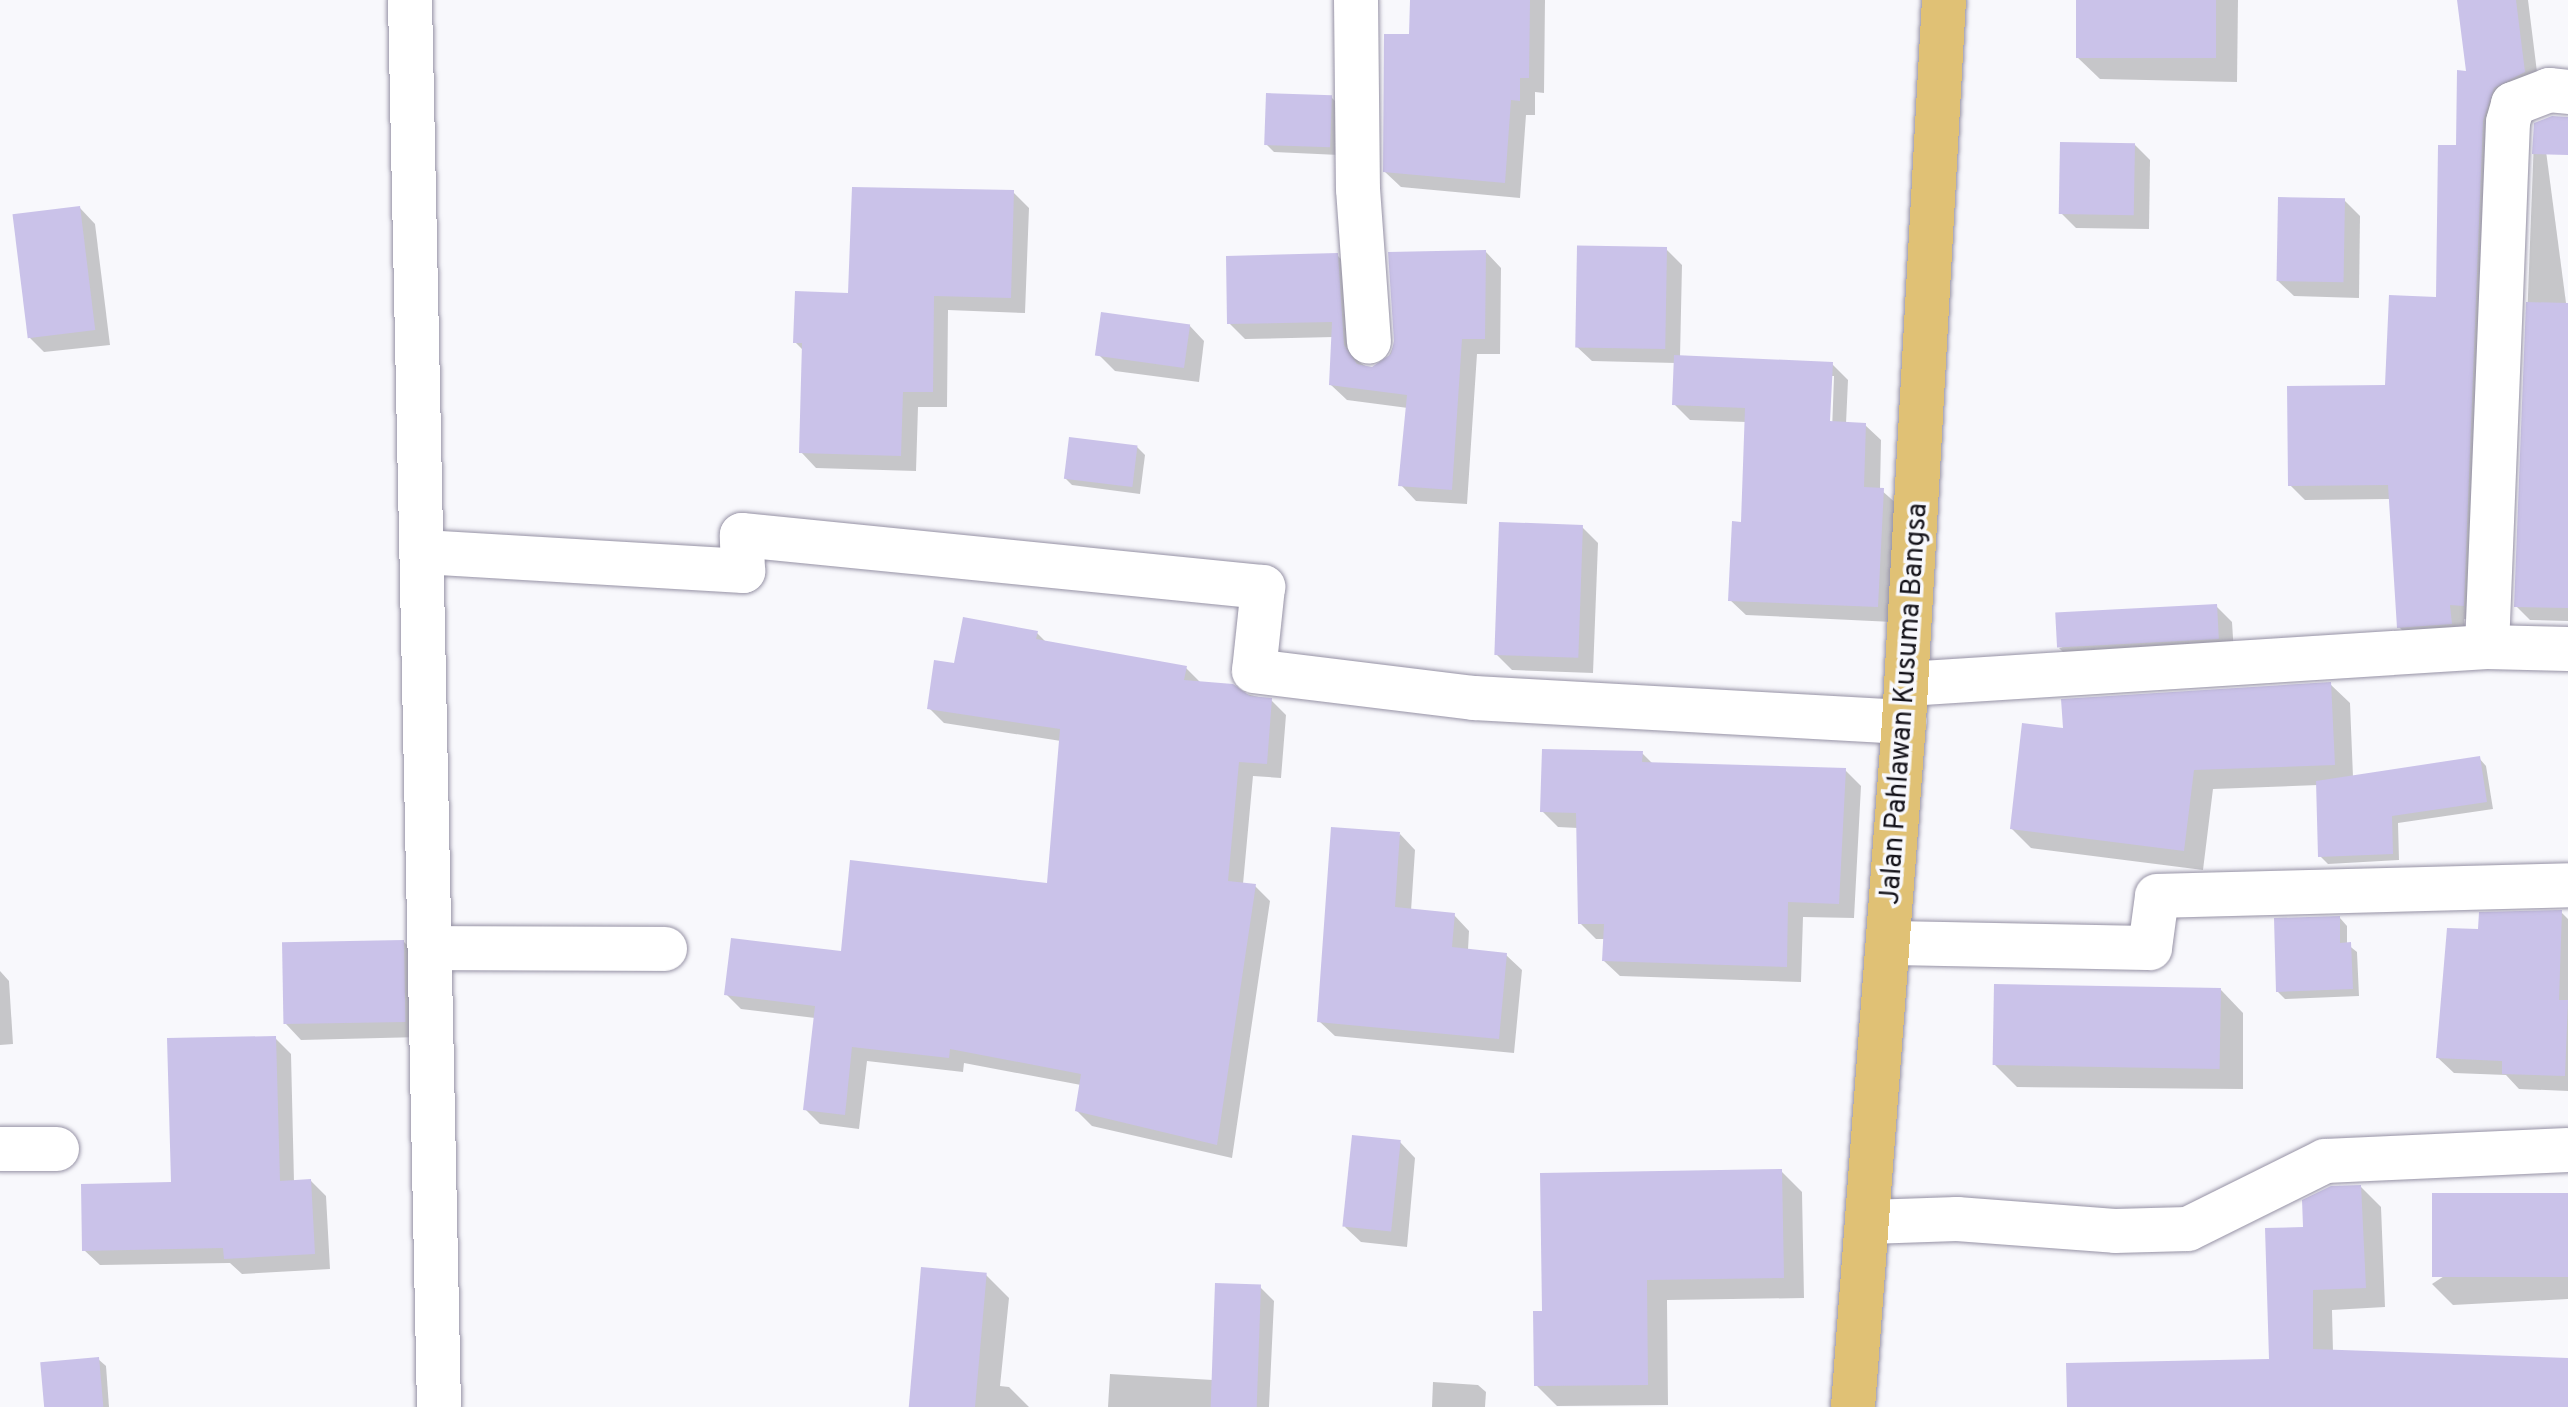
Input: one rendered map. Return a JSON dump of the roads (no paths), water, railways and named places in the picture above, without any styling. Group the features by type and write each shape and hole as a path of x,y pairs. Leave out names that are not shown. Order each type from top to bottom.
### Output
{"main road":[{"name":"Jalan Pahlawan Kusuma Bangsa","path":"1853,1407 1906,703 1944,0"}],"street":[{"path":"410,0 439,1407"},
{"path":"1356,0 1358,189 1369,342"},
{"path":"2487,647 2508,122 2513,104 2549,90 2568,92"},
{"path":"423,552 743,571 742,535 1263,587 1254,671 1474,698 1906,703 2487,647 2568,649"},
{"path":"1890,943 2150,948 2157,896 2568,885"},
{"path":"430,948 665,949"},
{"path":"0,1149 57,1149"},
{"path":"1869,1222 1957,1219 2115,1231 2188,1229 2325,1161 2568,1150"}]}
